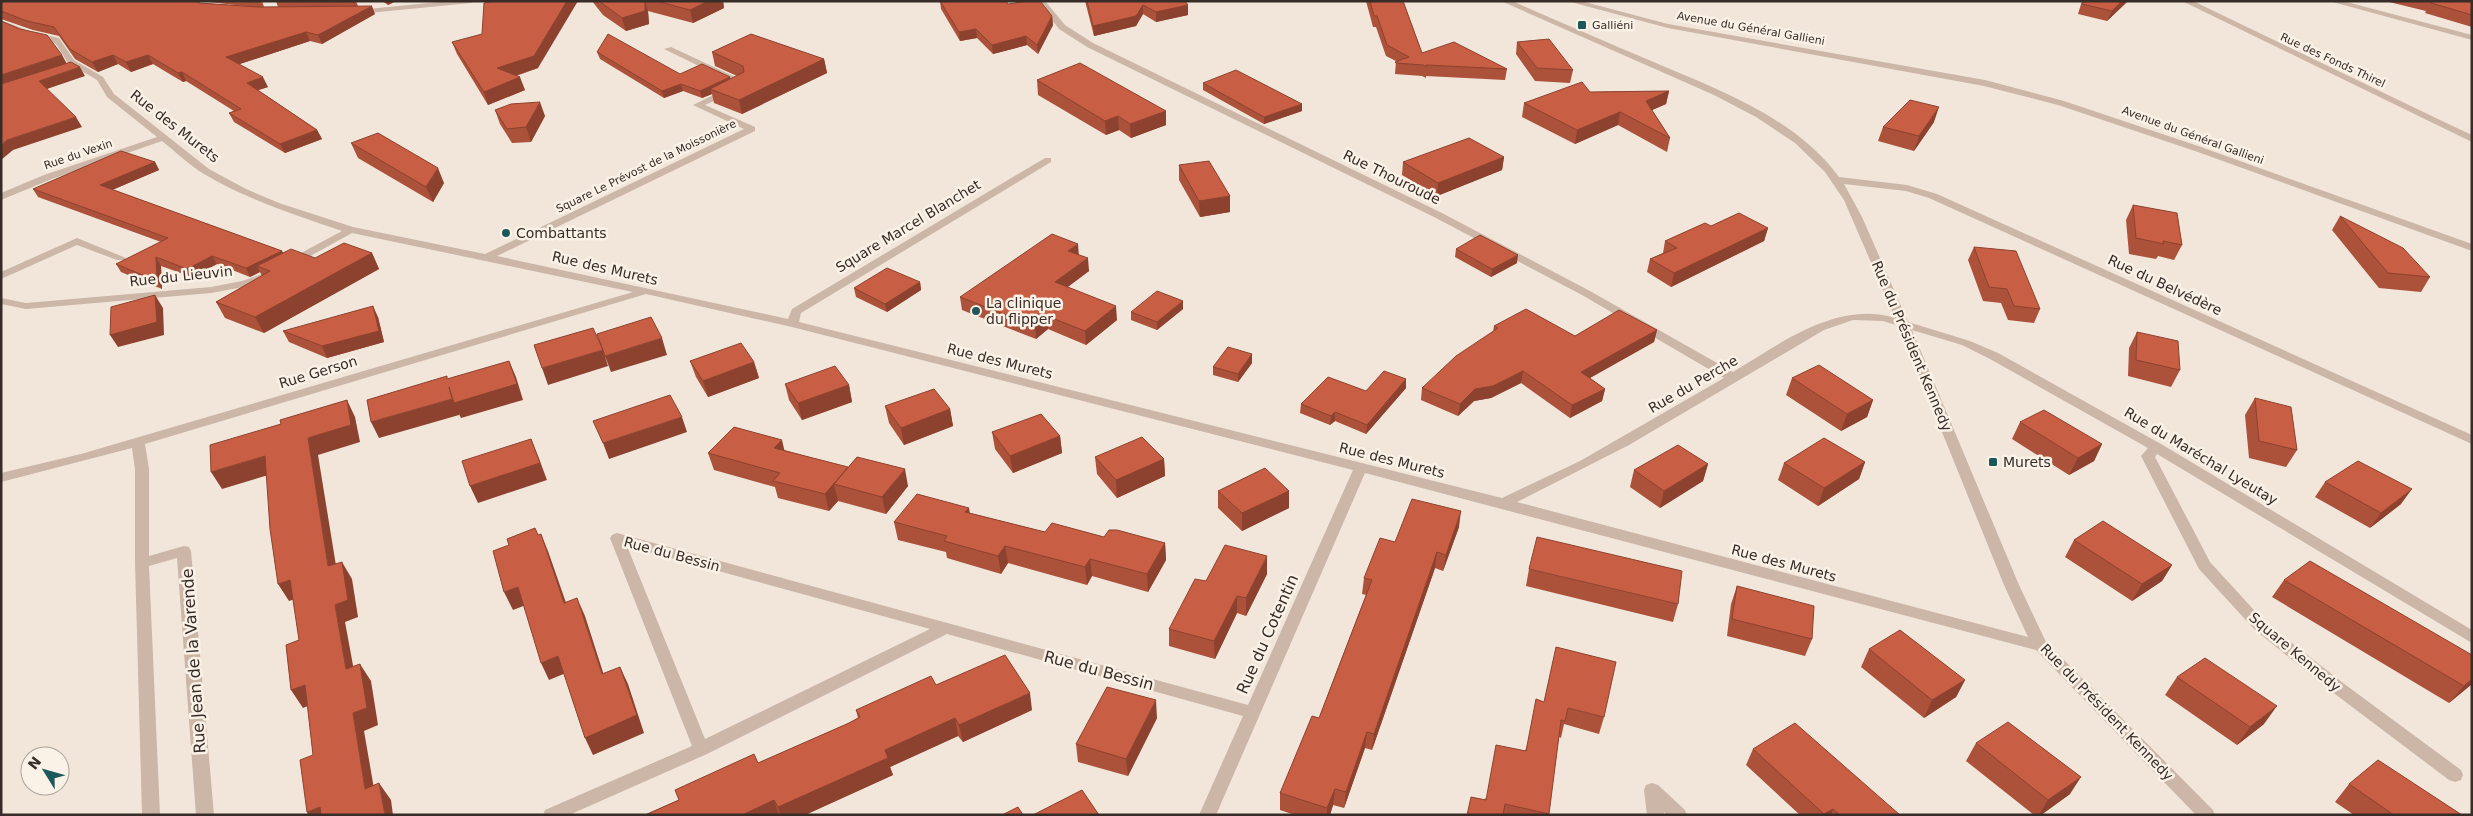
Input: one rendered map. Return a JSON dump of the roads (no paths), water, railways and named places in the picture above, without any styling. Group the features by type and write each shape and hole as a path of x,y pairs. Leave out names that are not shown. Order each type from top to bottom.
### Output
{"street":[{"path":"344,12 393,10 471,1"},
{"name":"Rue Thouroude","path":"1042,1 1062,27 1090,45 1438,215 1586,293 1734,378"},
{"name":"Rue du Président Kennedy","path":"1506,1 1712,90 1755,112 1793,137 1816,156 1839,180 1853,205 1904,323 1983,518 2028,622 2041,646 2206,815"},
{"name":"Avenue du Général Gallieni","path":"1571,1 1668,26 1899,66 1984,83 2092,113 2472,248"},
{"name":"Avenue du Général Gallieni","path":"1600,1 1664,18 1861,56 1899,66"},
{"name":"Rue des Fonds Thirel","path":"2186,1 2307,62 2367,88 2472,139"},
{"path":"2333,1 2472,38"},
{"name":"Rue des Murets","path":"1,22 33,36 52,38 59,42 64,54 74,64 79,65 106,83 110,95 206,171 242,191 275,205 351,230 487,257 793,324 1503,503 2041,646"},
{"name":"Square Le Prévost de la Moissonière","path":"487,257 752,129 698,105 743,84 668,50"},
{"path":"61,71 79,65"},
{"name":"Rue du Vexin","path":"1,197 48,177 165,137"},
{"name":"Square Marcel Blanchet","path":"793,324 796,311 1048,160"},
{"name":"Rue du Belvédère","path":"1839,180 1900,187 1933,196 2472,440"},
{"name":"Rue du Lieuvin","path":"1,301 26,306 211,290 245,284 279,269 351,230"},
{"name":"Rue du Lieuvin","path":"1,276 77,241 121,258"},
{"name":"Rue Gerson","path":"1,478 83,458 644,292"},
{"name":"Rue du Perche","path":"1503,503 1547,483 1820,328 1852,318 1884,318 1904,323"},
{"name":"Rue du Maréchal Lyeutay","path":"1904,323 1966,343 1994,356 2156,447 2472,637"},
{"path":"138,442 142,469 142,563 151,815"},
{"name":"Square Kennedy","path":"2156,447 2148,456 2204,564 2259,625 2337,687 2455,775"},
{"name":"Rue du Cotentin","path":"1206,815 1361,467"},
{"name":"Rue du Bessin","path":"700,749 617,538 1252,712"},
{"name":"Rue Jean de la Varende","path":"142,563 184,551 204,815"},
{"path":"551,815 700,749 946,628"},
{"path":"1656,815 1652,790 1679,815"}],"place":[{"name":"Galliéni","path":"1582,25"},
{"name":"Combattants","path":"506,233"},
{"name":"La clinique du flipper","path":"976,311"},
{"name":"Murets","path":"1993,462"}]}
